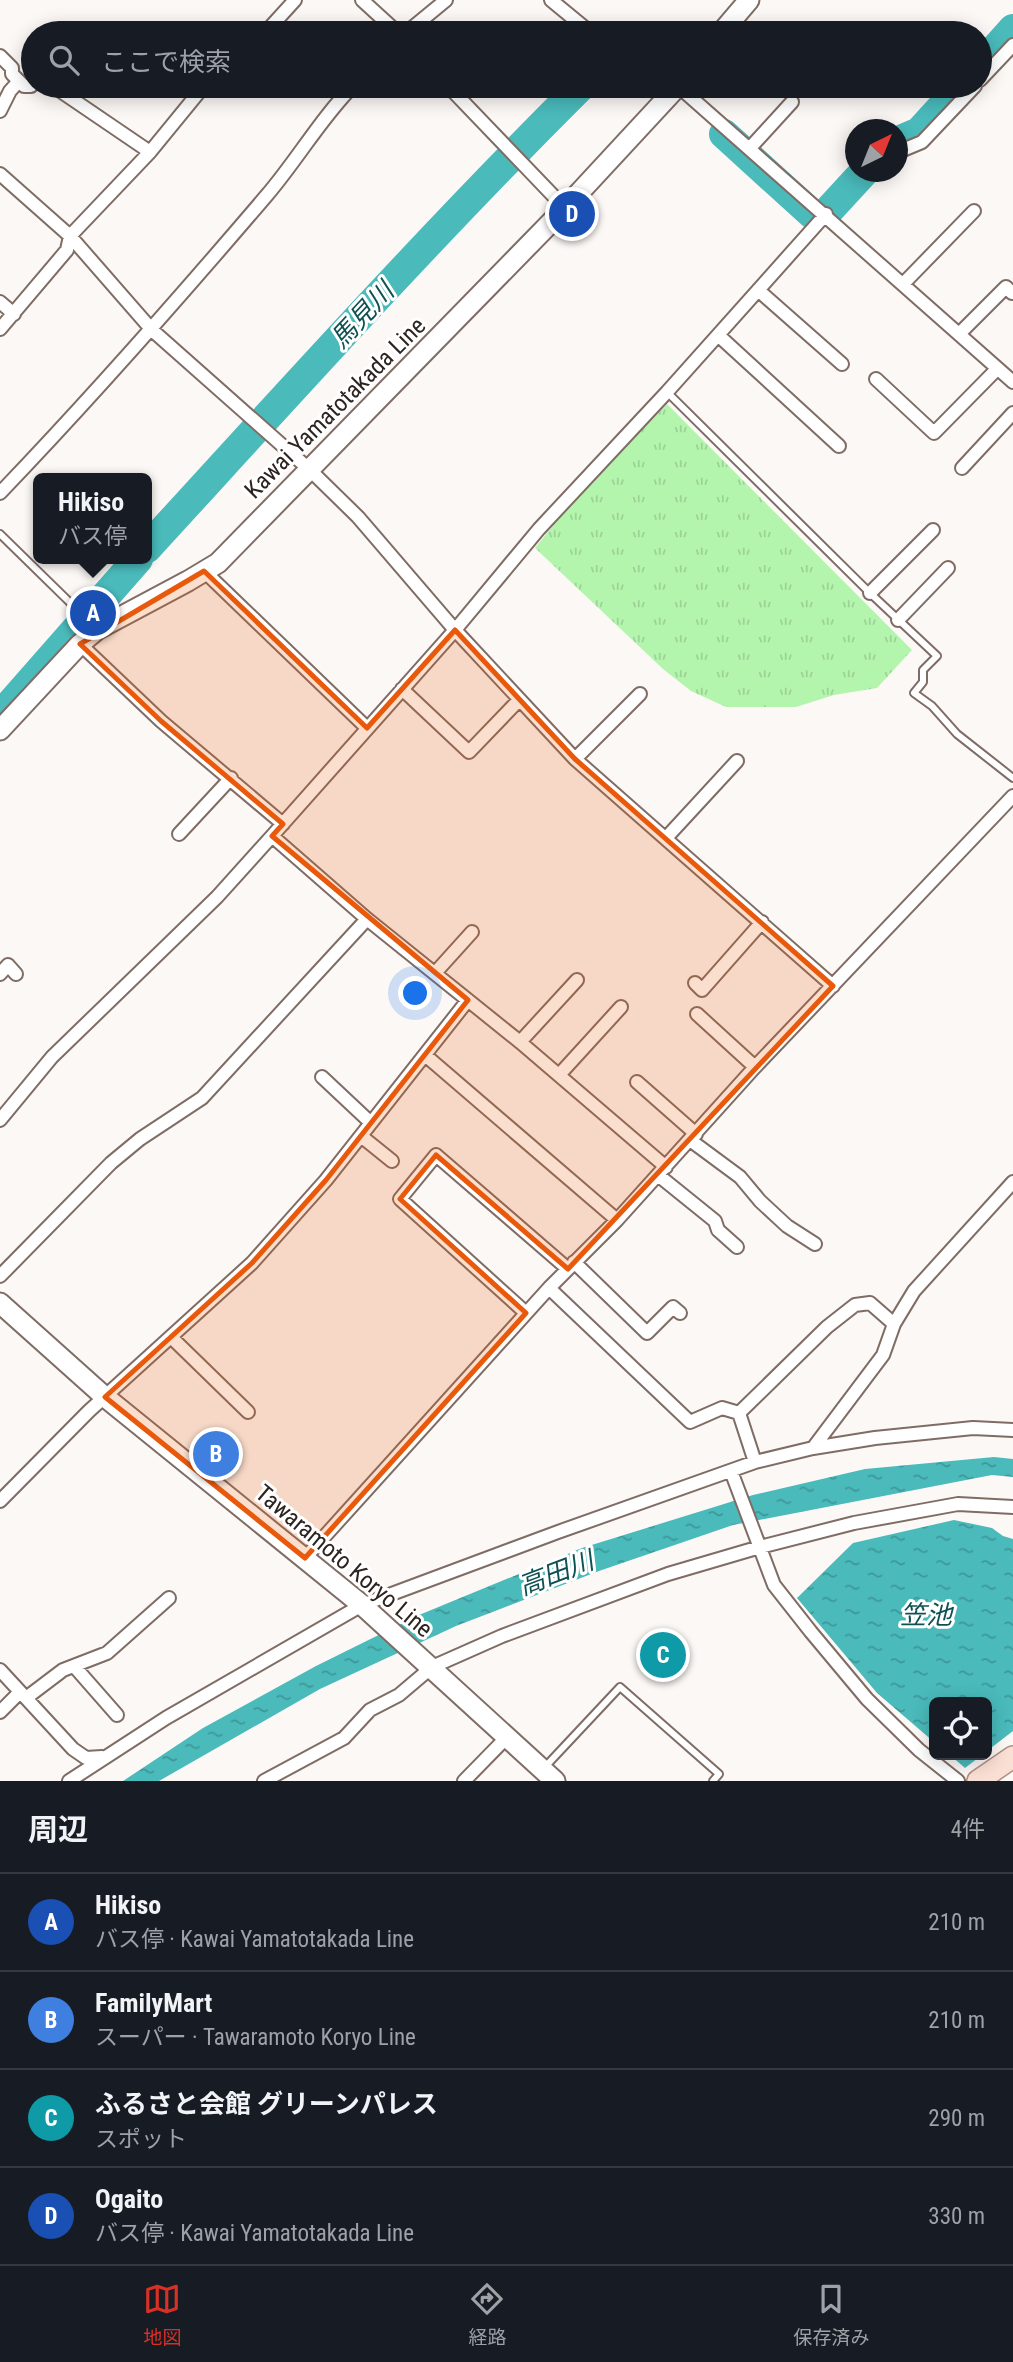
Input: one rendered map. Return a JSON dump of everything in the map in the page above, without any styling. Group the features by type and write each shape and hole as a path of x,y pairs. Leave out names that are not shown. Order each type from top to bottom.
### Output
{"main road":[{"path":"731,21 749,0"},
{"name":"Kawai Yamatotakada Line","path":"2,723 80,644 94,625 218,563 565,208 667,98"},
{"name":"Tawaramoto Koryo Line","path":"0,1303 104,1397 365,1609 549,1775"},
{"path":"978,1781 1013,1757"}],"street":[{"path":"275,21 295,0"},
{"path":"362,0 385,21"},
{"path":"421,21 446,0"},
{"path":"551,0 576,21"},
{"path":"992,67 1013,45"},
{"path":"0,56 12,68 12,74 19,81 10,91 0,111"},
{"path":"70,98 150,152"},
{"path":"0,329 66,250 70,236 150,152 194,98"},
{"path":"0,493 152,330 278,183 344,98"},
{"path":"458,98 565,208"},
{"path":"692,98 1007,374 934,433 876,379"},
{"path":"908,148 922,142 964,98"},
{"path":"750,148 792,102"},
{"path":"0,174 70,236 152,330 310,470 358,517 455,629 575,759 833,986"},
{"path":"903,284 974,211"},
{"path":"0,1120 52,1058 216,897 283,824 539,529 667,392 826,214"},
{"path":"959,334 1006,287 1012,293"},
{"path":"758,290 842,364"},
{"path":"0,302 14,314"},
{"path":"718,335 839,446"},
{"path":"962,468 1013,413"},
{"path":"870,593 933,530"},
{"path":"898,620 948,568"},
{"path":"204,571 367,729"},
{"path":"80,644 161,721 283,824"},
{"path":"402,690 469,752 519,700"},
{"path":"575,759 640,694"},
{"path":"666,838 737,761"},
{"path":"178,834 231,779"},
{"path":"305,1558 526,1313 617,1220 755,1067 1013,796"},
{"path":"272,836 367,919 559,1075 715,1221 718,1230 737,1247"},
{"path":"0,1276 111,1163 140,1139 202,1098 367,919"},
{"path":"695,983 702,990 762,922"},
{"path":"435,973 472,932"},
{"path":"0,974 8,965 16,974"},
{"path":"520,1042 577,980"},
{"path":"0,1500 145,1358 252,1262 326,1180 468,1000"},
{"path":"559,1075 621,1007"},
{"path":"697,1014 755,1067"},
{"path":"425,1055 617,1220"},
{"path":"322,1077 371,1123"},
{"path":"637,1082 693,1137 740,1177 760,1201 787,1226 816,1244"},
{"path":"361,1136 392,1161"},
{"path":"526,1313 400,1199 436,1155 648,1332 673,1307 680,1313"},
{"path":"813,1448 883,1354 894,1324 914,1291 1013,1182"},
{"path":"550,1288 690,1422 722,1408 739,1413"},
{"path":"739,1413 827,1327 855,1305 870,1303 894,1324"},
{"path":"171,1337 248,1412"},
{"path":"739,1413 755,1462"},
{"path":"69,1781 103,1757 365,1609 558,1532 755,1462 813,1448 874,1438 973,1428 1013,1430"},
{"path":"731,1471 775,1585 867,1699 919,1750 958,1781"},
{"path":"264,1781 344,1738 370,1710 399,1695 429,1665 668,1574 758,1544 854,1523 958,1504 1013,1507"},
{"path":"0,1712 63,1670 107,1653 169,1598"},
{"path":"74,1666 117,1715"},
{"path":"0,1670 74,1749 86,1758 103,1757"},
{"path":"464,1781 508,1737"}],"lane":[{"path":"667,392 937,656 923,670 923,682 914,693 932,706 957,734 1013,778"},
{"path":"0,534 94,625"},
{"path":"549,1775 620,1687 719,1774 713,1781"}],"highlighted area":[{"path":"204,571 367,728 455,630 575,759 833,986 568,1269 436,1155 400,1199 526,1313 305,1558 105,1397 252,1263 326,1180 468,1000 272,836 283,824 161,721 80,644"}],"green space":[{"path":"667,404 912,650 877,688 834,695 796,707 726,707 691,691 663,669 535,548 568,507"}],"water":[{"name":"高田川","path":"994,1457 1013,1459 1013,1477 992,1475 733,1525 599,1571 456,1626 320,1689 159,1781 123,1781 203,1728 316,1666 419,1615 582,1548 753,1495 865,1469"},
{"name":"笠池","path":"954,1520 992,1528 1013,1539 1013,1731 992,1747 992,1697 929,1697 929,1738 877,1693 797,1598 853,1543"},
{"path":"956,1760 975,1760 965,1768"}],"waterway":[{"name":"馬見川","path":"992,53 1013,29"},
{"name":"馬見川","path":"152,543 415,257 569,98"},
{"name":"馬見川","path":"908,137 919,132 950,98"},
{"name":"馬見川","path":"724,134 812,214"},
{"name":"馬見川","path":"829,210 855,182"},
{"name":"馬見川","path":"0,716 134,564"}],"place":[{"name":"Ogaito","path":"572,214"},
{"name":"Hikiso","path":"93,613"},
{"name":"FamilyMart","path":"216,1454"},
{"name":"ふるさと会館 グリーンパレス","path":"663,1655"}]}
